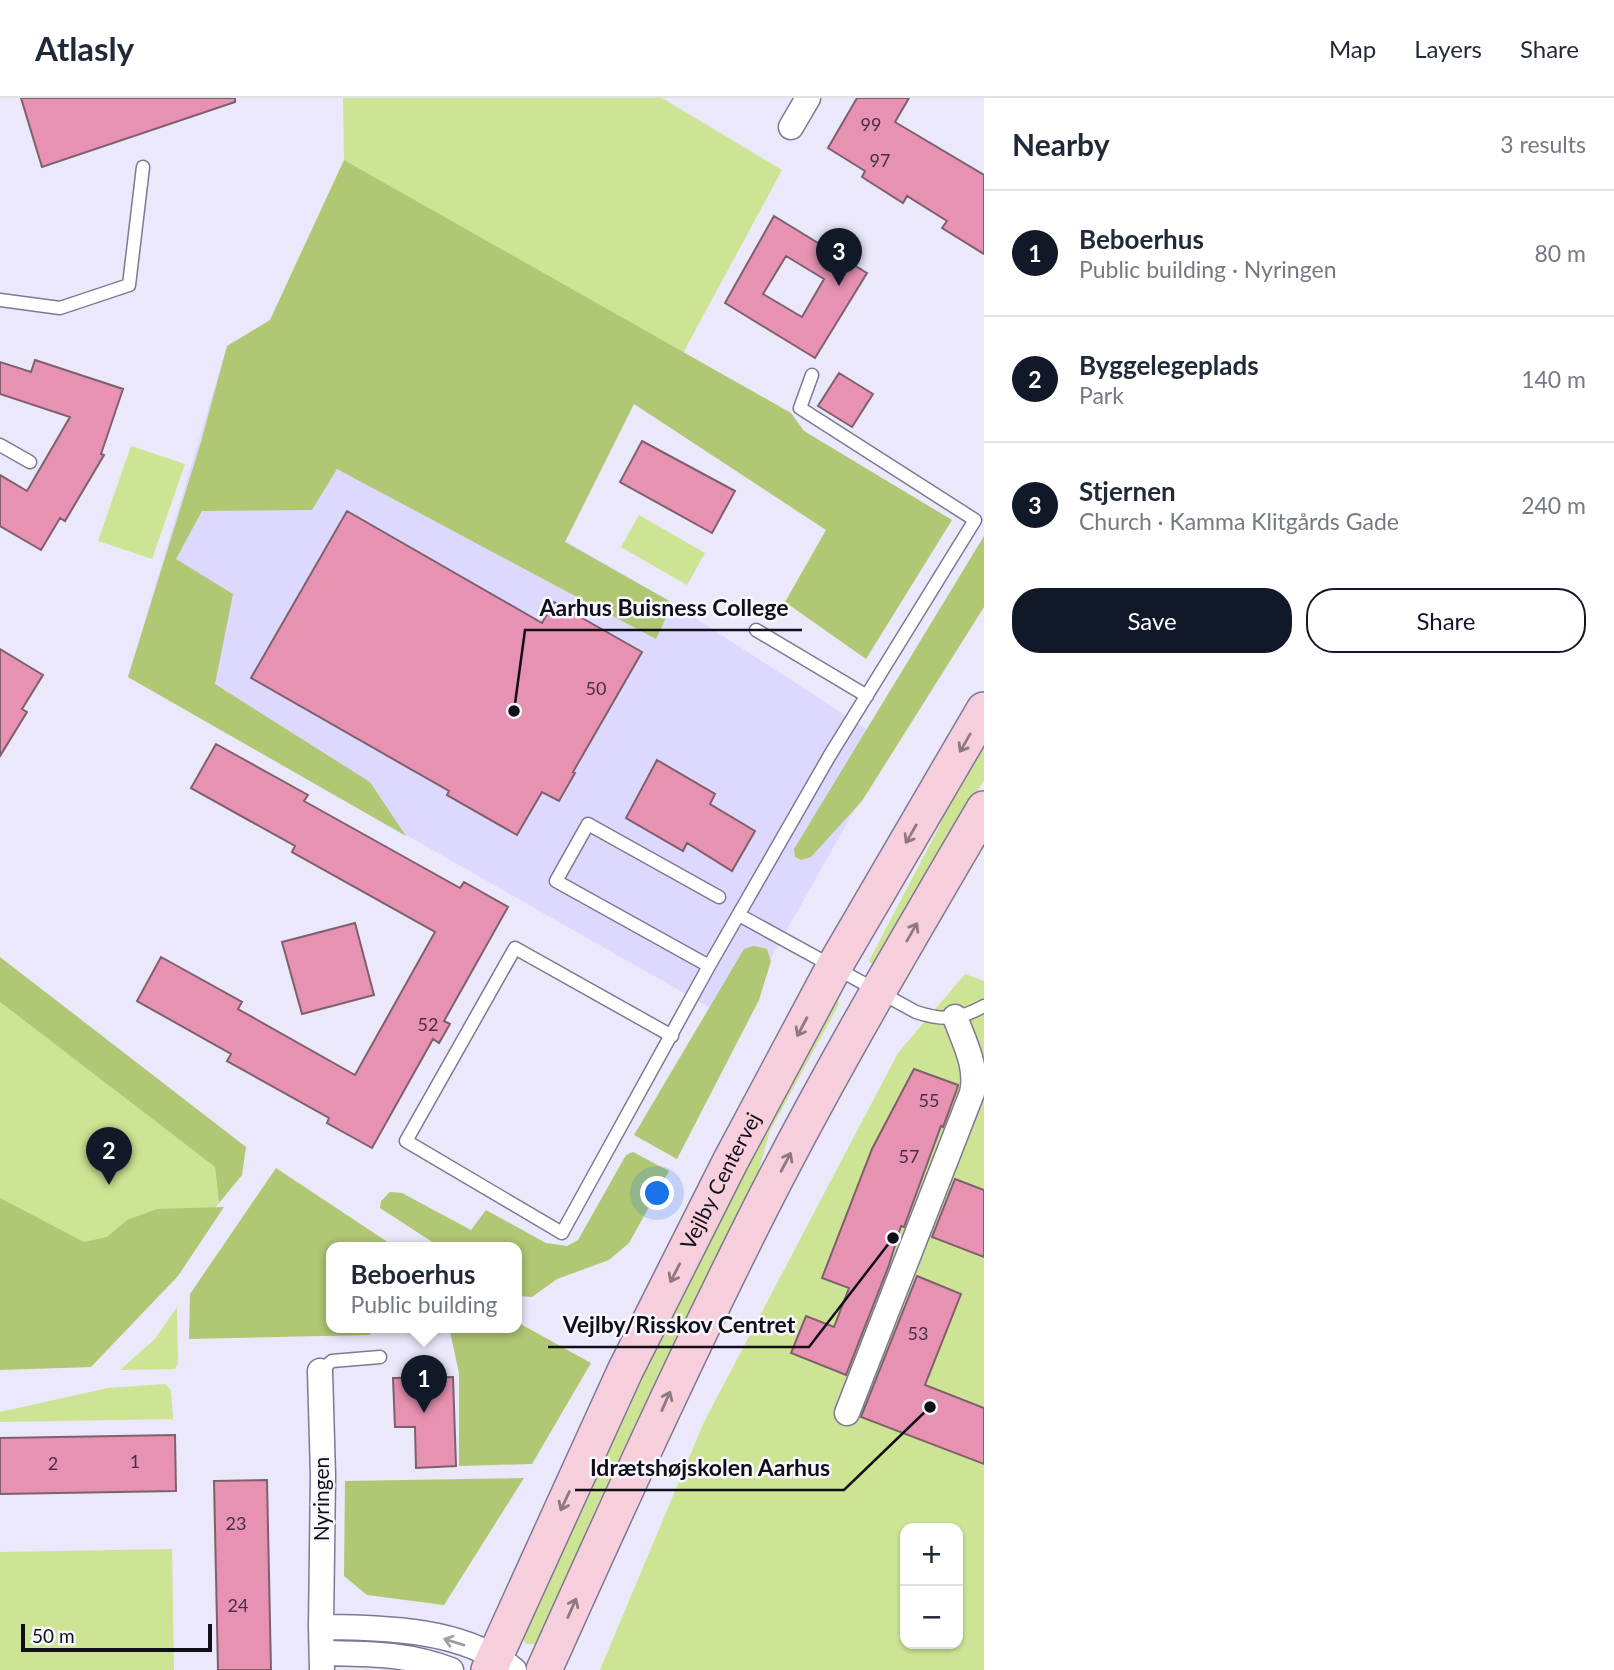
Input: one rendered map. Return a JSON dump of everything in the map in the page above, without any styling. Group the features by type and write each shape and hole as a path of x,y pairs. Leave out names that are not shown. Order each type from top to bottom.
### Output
{"street":[{"path":"791,127 808,98"},
{"name":"Vejlby Centervej","path":"499,1665 625,1371 730,1163 834,967 984,710"},
{"path":"544,1670 671,1389 730,1270 878,991 984,809"},
{"path":"847,1413 972,1093 979,1082 955,1017"},
{"name":"Nyringen","path":"320,1371 323,1476 322,1662 385,1654 425,1660 451,1670"},
{"path":"321,1627 391,1628 436,1636 499,1665"}],"lane":[{"path":"0,300 60,308 128,285 143,167"},
{"path":"672,1036 515,948 406,1141 562,1233 672,1036 709,966 867,696 975,520 800,408 812,375"},
{"path":"0,445 30,462"},
{"path":"756,630 867,696"},
{"path":"709,966 556,881 588,824 719,897"},
{"path":"739,915 927,1015 938,1019 955,1017 972,1013 984,1006"},
{"path":"320,1371 331,1361 380,1357"}],"shaded area":[{"path":"227,346 669,601 891,745 735,1022 128,677"}],"green space":[{"path":"343,98 662,98 782,170 683,353 344,160"},
{"path":"344,160 791,413 804,431 952,520 866,659 785,602 826,530 634,404 565,542 673,603 656,639 337,469 312,510 202,511 176,559 233,594 215,684 370,782 406,836 128,677 201,442 227,346 270,320"},
{"path":"131,446 185,464 152,559 98,541"},
{"path":"639,515 705,553 687,585 621,547"},
{"path":"984,536 984,607 862,801 811,857 801,860 795,857 794,849"},
{"path":"984,735 984,780 877,961 872,964 869,961 939,827 955,782"},
{"path":"754,946 767,949 771,961 759,1000 677,1159 634,1135 744,949"},
{"path":"0,957 246,1147 242,1175 219,1203 215,1167 0,1002"},
{"path":"965,974 984,981 984,1670 600,1670 704,1422 898,1053"},
{"path":"838,999 839,1004 770,1131 751,1197 540,1640 535,1644 526,1644 521,1635 564,1533 767,1120"},
{"path":"0,1002 215,1167 219,1203 89,1363 0,1366"},
{"path":"633,1152 669,1171 629,1243 609,1260 557,1279 532,1297 522,1296 522,1242 432,1242 380,1208 381,1201 390,1192 402,1193 471,1230 486,1210 546,1243 567,1246 578,1240 626,1155"},
{"path":"276,1168 387,1242 326,1242 326,1333 372,1333 369,1335 189,1339 190,1294"},
{"path":"0,1198 84,1242 107,1237 127,1220 157,1209 224,1207 178,1276 91,1367 0,1370"},
{"path":"177,1307 178,1363 175,1369 120,1370 155,1339"},
{"path":"522,1325 591,1363 532,1464 459,1466 459,1373 450,1333 522,1333"},
{"path":"165,1384 171,1390 173,1419 0,1422 0,1412 108,1388"},
{"path":"524,1478 444,1605 367,1595 344,1576 345,1481"},
{"path":"172,1549 174,1670 0,1670 0,1552"}],"building":[{"path":"21,98 235,98 235,102 42,167"},
{"path":"857,98 909,98 895,122 984,175 984,254 942,228 947,221 907,196 903,203 862,177 865,171 828,148"},
{"path":"774,216 867,273 815,358 725,303","holes":["786,256 824,279 802,317 763,294"]},
{"path":"35,360 123,389 101,454 104,455 65,521 60,518 41,550 0,526 0,475 27,491 70,417 0,394 0,362 31,372"},
{"path":"839,373 873,394 852,427 818,406"},
{"path":"642,441 735,491 712,533 620,482"},
{"path":"347,511 542,623 554,602 642,652 559,801 542,792 517,835 447,795 449,791 251,678"},
{"path":"0,649 43,675 22,709 27,712 0,756"},
{"path":"216,744 308,795 304,801 460,888 464,882 508,907 444,1021 450,1024 439,1043 433,1039 372,1148 327,1123 329,1118 227,1061 231,1054 137,1001 161,957 242,1002 238,1009 355,1075 435,932 292,852 295,846 191,788"},
{"path":"657,760 715,794 710,804 755,831 732,871 687,843 683,851 626,818"},
{"path":"355,923 374,995 302,1014 282,942"},
{"path":"914,1069 958,1085 904,1227 901,1226 889,1265 846,1375 791,1353 806,1316 834,1327 849,1288 822,1278 872,1149"},
{"path":"955,1179 984,1190 984,1257 932,1237"},
{"path":"917,1276 961,1294 925,1385 984,1408 984,1464 861,1417"},
{"path":"453,1377 456,1466 416,1468 415,1427 395,1427 393,1378"},
{"path":"175,1435 176,1491 0,1494 0,1438"},
{"path":"267,1480 271,1670 218,1670 214,1481"}],"place":[{"name":"Stjernen","path":"839,286"},
{"name":"Aarhus Buisness College","path":"514,711"},
{"name":"Byggelegeplads","path":"109,1185"},
{"name":"Vejlby/Risskov Centret","path":"893,1238"},
{"name":"Idrætshøjskolen Aarhus","path":"930,1407"},
{"name":"Beboerhus","path":"424,1413"}]}
